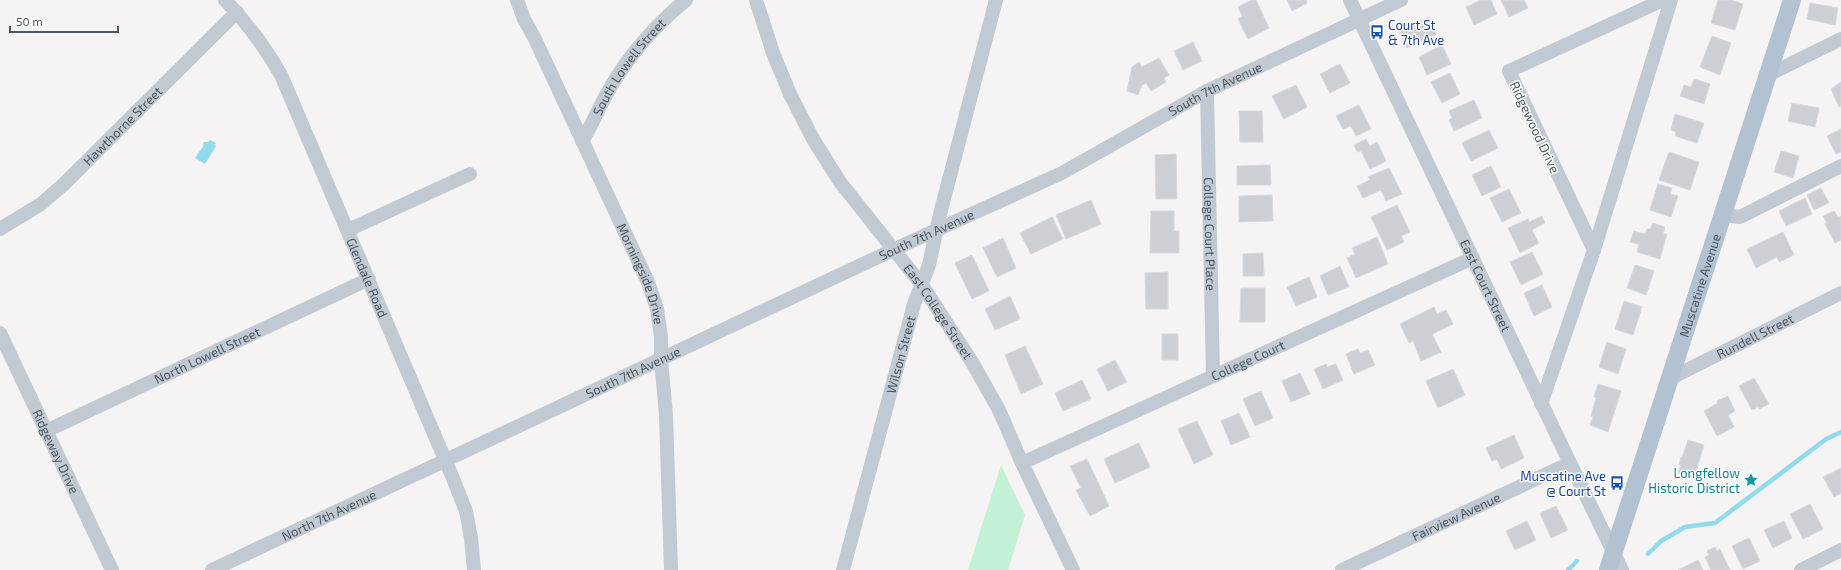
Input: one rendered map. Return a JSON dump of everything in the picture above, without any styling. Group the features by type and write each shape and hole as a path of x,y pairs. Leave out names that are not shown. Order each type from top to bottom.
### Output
{"main road":[{"name":"Muscatine Avenue","path":"1608,570 1792,0"}],"street":[{"name":"Glendale Road","path":"225,0 237,12 264,46 281,75 466,511 471,538 474,570"},
{"name":"Morningside Drive","path":"517,0 524,19 535,39 648,282 657,309 660,330 666,415 672,570"},
{"name":"South Lowell Street","path":"582,141 605,96 626,65 649,36 686,0"},
{"name":"East College Street","path":"756,0 773,53 790,94 813,139 840,182 922,285 976,369 999,410 1022,463 1073,570"},
{"name":"Wilson Street","path":"843,570 914,304 929,265 936,230 996,0"},
{"name":"East Court Street","path":"1350,0 1541,404 1622,570"},
{"name":"South 7th Avenue","path":"446,461 936,230 1062,173 1207,91 1401,0"},
{"name":"Ridgewood Drive","path":"1594,250 1509,71 1663,0"},
{"path":"1541,404 1594,250 1671,0"},
{"name":"Hawthorne Street","path":"0,229 41,204 64,184 237,12"},
{"path":"1768,74 1841,39"},
{"name":"College Court Place","path":"1207,91 1213,376"},
{"path":"1722,215 1740,216 1841,166"},
{"path":"348,230 470,174"},
{"name":"College Court","path":"1022,463 1472,258"},
{"name":"North Lowell Street","path":"46,432 368,278"},
{"name":"Rundell Street","path":"1669,379 1841,293"},
{"name":"Ridgeway Drive","path":"0,333 112,570"},
{"name":"North 7th Avenue","path":"212,570 446,461"},
{"name":"Fairview Avenue","path":"1342,570 1570,463"},
{"path":"1800,570 1841,550"}],"green space":[{"path":"1001,465 1025,515 1008,570 968,570"}],"water":[{"path":"210,140 216,143 214,145 216,146 205,164 195,158 204,145 204,142 208,142"}],"building":[{"path":"1252,0 1256,0 1269,28 1248,39 1238,19 1242,16 1238,7"},
{"path":"1287,0 1306,0 1307,3 1292,11"},
{"path":"1481,0 1491,0 1497,14 1474,25 1466,7"},
{"path":"1501,0 1524,0 1528,8 1509,17"},
{"path":"1718,0 1731,0 1743,4 1735,30 1711,23"},
{"path":"1810,3 1838,8 1835,25 1807,19"},
{"path":"1429,17 1437,34 1407,48 1399,31"},
{"path":"1712,36 1731,43 1720,75 1700,67"},
{"path":"1193,42 1202,61 1183,70 1174,51"},
{"path":"1442,45 1451,64 1427,75 1419,57"},
{"path":"1159,58 1169,75 1164,78 1166,82 1151,91 1146,83 1142,85 1138,95 1127,91 1132,67 1139,62 1142,67"},
{"path":"1340,64 1350,83 1330,93 1320,74"},
{"path":"1450,73 1460,94 1442,103 1431,82"},
{"path":"1694,79 1710,84 1704,104 1680,96 1684,85 1691,87"},
{"path":"1841,82 1841,106 1839,107 1831,89"},
{"path":"1296,85 1307,107 1284,119 1272,96"},
{"path":"1474,100 1482,118 1454,131 1449,120 1452,118 1449,111"},
{"path":"1792,103 1819,108 1815,127 1788,121"},
{"path":"1359,105 1371,129 1356,136 1351,126 1343,129 1336,116"},
{"path":"1239,111 1262,111 1263,142 1240,142"},
{"path":"1675,114 1704,123 1697,143 1675,136 1676,132 1671,130"},
{"path":"1841,129 1841,152 1836,154 1827,136"},
{"path":"1489,130 1498,148 1471,161 1462,143"},
{"path":"1366,139 1370,146 1377,142 1386,161 1370,169 1361,151 1357,152 1354,145"},
{"path":"1781,151 1799,156 1793,178 1774,172"},
{"path":"1669,152 1699,162 1690,190 1659,180"},
{"path":"1176,154 1177,199 1156,199 1155,155"},
{"path":"1270,165 1271,185 1237,185 1237,166"},
{"path":"1491,166 1501,187 1482,196 1472,175"},
{"path":"1389,168 1402,194 1386,201 1381,190 1363,198 1357,186 1370,180 1368,177"},
{"path":"1658,184 1672,188 1670,194 1678,196 1671,217 1650,210"},
{"path":"1821,188 1829,203 1814,210 1807,195"},
{"path":"1509,189 1521,213 1502,222 1490,198"},
{"path":"1272,195 1273,221 1239,222 1239,196"},
{"path":"1805,198 1812,214 1786,226 1779,211"},
{"path":"1091,200 1101,224 1066,239 1056,215"},
{"path":"1397,205 1410,232 1401,236 1404,242 1387,250 1371,217"},
{"path":"1151,211 1174,211 1174,231 1179,231 1179,253 1150,253"},
{"path":"1834,211 1838,217 1841,216 1841,240 1835,243 1825,224 1827,223 1823,216"},
{"path":"1542,216 1545,223 1532,230 1539,243 1520,253 1508,228 1528,219 1529,222"},
{"path":"1052,217 1063,239 1031,254 1020,233"},
{"path":"1653,223 1665,227 1663,234 1667,234 1660,259 1637,252 1639,244 1630,242 1634,231 1645,234 1647,229 1650,229"},
{"path":"1783,232 1794,255 1779,262 1777,257 1756,268 1747,249"},
{"path":"1377,237 1388,264 1356,278 1347,258 1355,254 1352,248"},
{"path":"1003,238 1016,268 997,277 983,248"},
{"path":"1532,252 1543,274 1521,285 1510,262"},
{"path":"1263,253 1264,276 1243,276 1243,254"},
{"path":"972,255 989,291 972,299 955,263"},
{"path":"1635,265 1654,271 1646,295 1627,288"},
{"path":"1340,266 1349,287 1328,295 1320,276"},
{"path":"1168,272 1168,309 1146,309 1145,273"},
{"path":"1309,277 1317,297 1296,306 1287,287"},
{"path":"1542,285 1552,307 1534,316 1524,293"},
{"path":"1241,288 1265,288 1265,322 1240,322"},
{"path":"1010,296 1020,319 995,330 985,309"},
{"path":"1624,301 1642,307 1633,335 1615,329"},
{"path":"1434,307 1437,314 1446,310 1453,324 1432,334 1441,352 1421,361 1413,341 1409,343 1400,324"},
{"path":"1162,334 1178,334 1178,360 1162,360"},
{"path":"1607,342 1626,349 1618,374 1599,367"},
{"path":"1025,346 1043,384 1021,394 1005,355"},
{"path":"1358,349 1360,353 1368,350 1375,365 1354,374 1346,354"},
{"path":"1115,360 1127,382 1108,391 1097,369"},
{"path":"1326,364 1327,367 1336,364 1343,380 1323,389 1314,369"},
{"path":"1453,369 1465,395 1438,408 1426,381"},
{"path":"1300,373 1310,394 1291,402 1282,381"},
{"path":"1754,378 1769,404 1759,409 1758,407 1752,410 1739,386"},
{"path":"1082,380 1091,399 1063,411 1055,393"},
{"path":"1598,384 1621,391 1608,432 1590,425 1596,398 1594,397"},
{"path":"1261,391 1273,418 1255,426 1243,399"},
{"path":"1728,396 1735,411 1728,415 1734,427 1717,436 1704,411 1718,403 1717,401"},
{"path":"1239,413 1250,437 1231,445 1221,421"},
{"path":"1197,421 1213,455 1194,464 1178,429"},
{"path":"1514,435 1524,458 1501,469 1497,459 1492,461 1486,448"},
{"path":"1688,440 1704,445 1694,478 1678,473 1681,465 1679,465 1681,457 1682,458"},
{"path":"1139,443 1150,467 1115,483 1104,459"},
{"path":"1087,459 1109,506 1090,516 1076,490 1081,488 1070,466"},
{"path":"1841,468 1841,493 1834,497 1823,477"},
{"path":"1810,504 1823,529 1803,539 1790,514"},
{"path":"1556,506 1568,530 1551,538 1540,513"},
{"path":"1527,521 1536,540 1515,550 1506,531"},
{"path":"1784,521 1792,538 1773,548 1764,530"},
{"path":"1749,538 1760,561 1743,569 1732,546"},
{"path":"1715,547 1717,551 1720,549 1730,570 1711,570 1705,557 1709,555 1707,551"},
{"path":"1698,560 1703,570 1678,570"}],"waterway":[{"path":"1648,554 1661,541 1685,527 1715,523 1826,439 1841,432"},
{"path":"1568,570 1577,561"}],"place":[{"name":"Court St & 7th Ave","path":"1377,32"},
{"name":"Longfellow Historic District","path":"1751,480"},
{"name":"Muscatine Ave @ Court St","path":"1617,483"}]}
